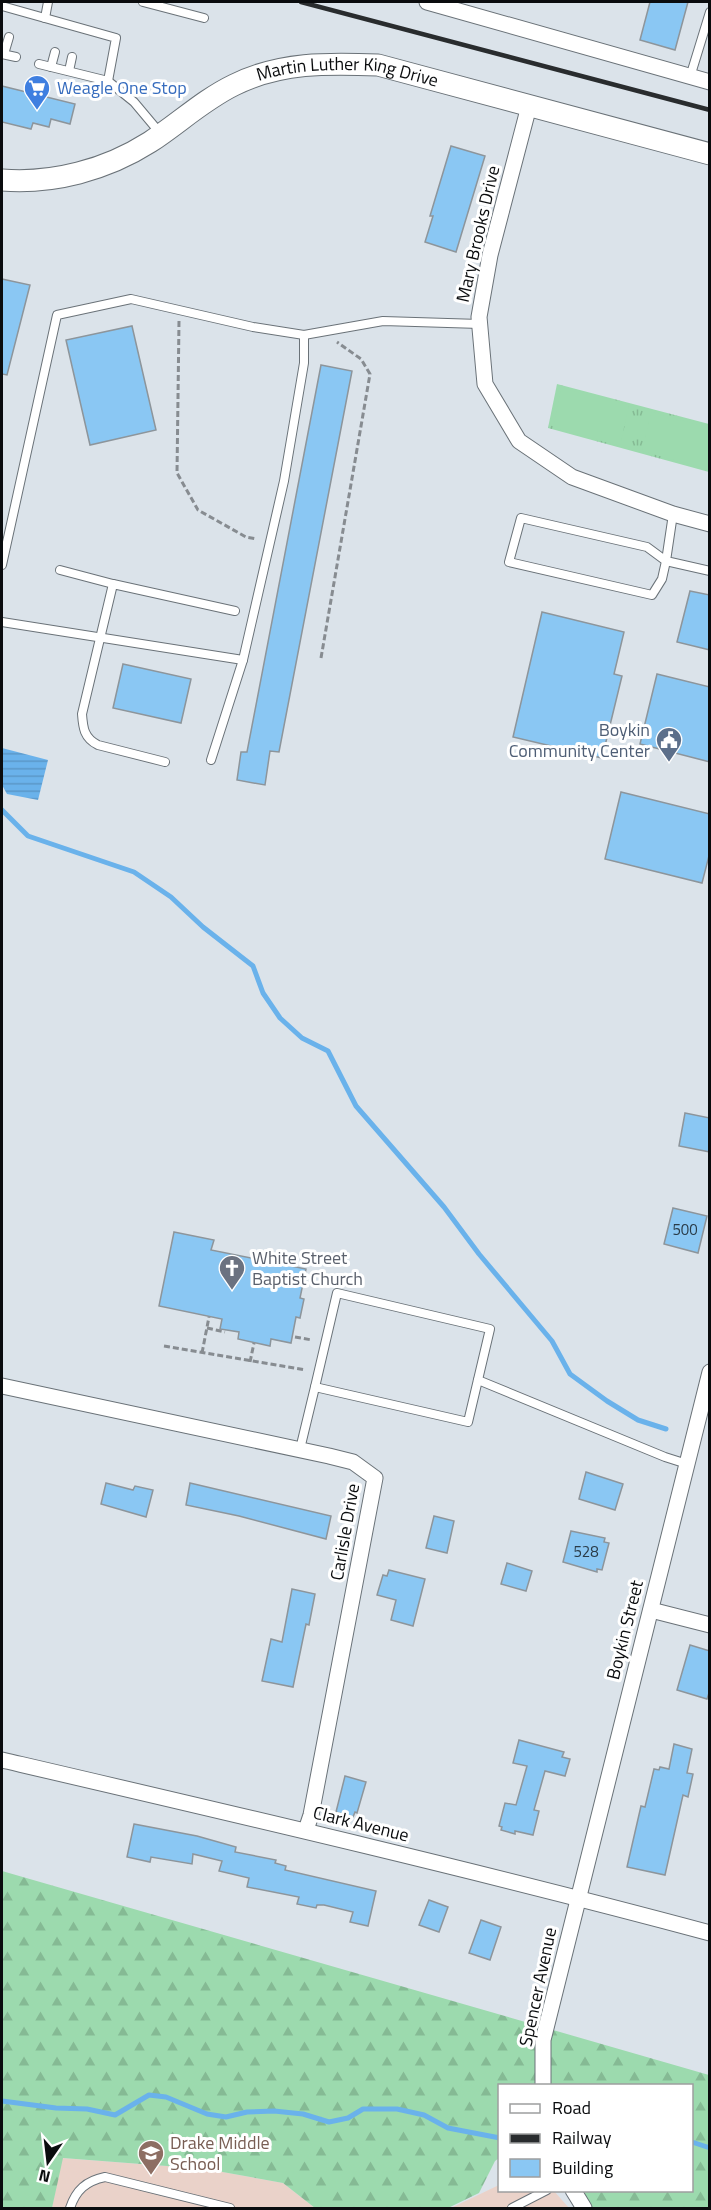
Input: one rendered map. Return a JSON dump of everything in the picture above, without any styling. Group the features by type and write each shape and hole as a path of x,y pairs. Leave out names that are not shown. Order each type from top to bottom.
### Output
{"main road":[{"name":"Martin Luther King Drive","path":"2,180 53,179 88,171 122,158 234,85 273,70 323,63 378,65 710,154"}],"street":[{"path":"427,2 710,82"},
{"name":"Mary Brooks Drive","path":"529,106 490,255 479,316 485,384 519,441 572,477 673,514 710,524"},
{"name":"Boykin Street","path":"578,1898 710,1372"},
{"name":"Carlisle Drive","path":"2,1386 353,1462 375,1478 311,1815 306,1830"},
{"path":"651,1610 710,1625"},
{"name":"Clark Avenue","path":"2,1760 306,1830 710,1933"},
{"name":"Spencer Avenue","path":"543,2084 543,2040 578,1898"},
{"path":"574,2192 584,2208"}],"lane":[{"path":"34,25 48,2"},
{"path":"143,2 204,18"},
{"path":"2,6 116,38 108,81"},
{"path":"12,20 15,10"},
{"path":"690,77 710,12"},
{"path":"59,32 62,23"},
{"path":"76,36 78,27"},
{"path":"9,37 3,54 15,57"},
{"path":"51,67 55,52"},
{"path":"69,71 72,57"},
{"path":"39,64 108,81 134,102 161,134"},
{"path":"2,565 57,315 131,298 253,327 304,335 383,321 480,324"},
{"path":"211,760 243,660 271,542 304,363 304,335"},
{"path":"673,514 666,561 662,579 652,595 509,562 521,518 647,547 666,561 710,571"},
{"path":"60,570 235,611"},
{"path":"113,584 82,714 83,728 90,741 98,745 165,762"},
{"path":"2,622 243,660"},
{"path":"300,1449 337,1293 490,1329 468,1422 315,1387"},
{"path":"478,1380 664,1457 687,1464"},
{"path":"70,2208 79,2189 96,2179 105,2177 230,2208"},
{"path":"512,2208 543,2192"}],"path":[{"path":"179,310 177,473 198,510 246,537 271,542"},
{"path":"316,332 344,346 361,359 370,374 321,658"},
{"path":"202,1353 209,1317"},
{"path":"207,1328 225,1332"},
{"path":"295,1337 312,1340 310,1351"},
{"path":"250,1362 254,1343"},
{"path":"164,1346 306,1372 308,1361"}],"shaded area":[{"name":"Drake Middle School","path":"62,2158 206,2169 283,2183 315,2208 52,2208"},
{"path":"498,2185 498,2192 555,2192 569,2208 451,2208"}],"green space":[{"path":"557,384 709,424 709,472 548,428"},
{"path":"561,388 629,405 620,446 553,428"},
{"path":"651,412 709,428 709,470 642,451"},
{"path":"2,1871 709,2075 709,2208 584,2208 574,2192 693,2192 693,2084 498,2084 498,2159 479,2193 448,2208 315,2208 283,2183 206,2169 63,2158 52,2208 2,2208"}],"water":[{"path":"2,748 48,760 38,800 7,794 2,785"}],"building":[{"path":"650,2 688,2 675,50 640,40"},
{"name":"Weagle One Stop","path":"2,86 75,104 70,124 51,119 49,127 33,123 31,129 2,122"},
{"path":"451,146 485,156 456,252 425,242 433,216 430,216"},
{"path":"2,279 30,285 7,375 2,374"},
{"path":"132,326 156,430 90,445 66,340"},
{"path":"321,365 352,371 279,752 270,751 265,785 237,780 241,752 247,752"},
{"path":"690,591 710,595 710,650 677,642"},
{"path":"542,612 624,632 614,674 622,676 602,758 513,737"},
{"path":"123,664 191,679 181,723 113,708"},
{"path":"657,674 710,687 710,762 640,744"},
{"path":"621,792 710,814 710,852 702,883 605,859"},
{"path":"685,1113 710,1118 710,1152 679,1146"},
{"path":"673,1208 707,1216 698,1253 664,1244"},
{"name":"White Street Baptist Church","path":"174,1232 214,1240 211,1250 306,1269 300,1298 304,1299 300,1318 296,1317 291,1343 271,1339 270,1346 238,1339 239,1332 220,1329 222,1319 159,1306"},
{"path":"586,1472 623,1484 615,1510 579,1499"},
{"path":"106,1483 133,1490 135,1486 153,1490 146,1517 101,1504"},
{"path":"190,1483 331,1516 326,1539 239,1516 186,1505"},
{"path":"434,1516 454,1521 447,1553 426,1548"},
{"path":"571,1531 605,1538 604,1542 609,1543 602,1570 597,1569 597,1572 563,1562"},
{"path":"507,1563 532,1571 526,1591 501,1584"},
{"path":"389,1570 425,1579 413,1626 391,1620 396,1600 377,1595 383,1575 387,1576"},
{"path":"292,1589 315,1594 309,1625 306,1624 293,1687 262,1681 271,1639 282,1642"},
{"path":"690,1645 710,1651 710,1690 707,1699 677,1690"},
{"path":"519,1740 564,1752 562,1757 570,1759 565,1776 545,1771 534,1810 539,1811 533,1835 515,1831 515,1834 501,1830 502,1827 499,1826 505,1803 516,1805 527,1766 513,1763"},
{"path":"674,1744 692,1749 687,1773 693,1774 688,1797 683,1795 665,1875 627,1867 641,1806 645,1807 654,1769 659,1770 660,1767 669,1769"},
{"path":"345,1776 366,1782 357,1813 355,1812 353,1817 336,1812"},
{"path":"134,1824 197,1836 236,1847 235,1852 276,1860 275,1863 286,1866 285,1870 376,1891 368,1926 350,1922 353,1912 324,1905 317,1905 316,1908 297,1904 299,1897 247,1887 249,1878 219,1871 222,1861 193,1854 192,1864 151,1857 150,1862 127,1857"},
{"path":"429,1900 448,1907 439,1932 419,1925"},
{"path":"481,1920 501,1927 490,1960 469,1953"}],"waterway":[{"path":"2,810 28,836 134,872 171,897 203,927 253,966 263,993 280,1018 302,1038 328,1051 356,1106 444,1207 479,1254 552,1341 570,1374 638,1420 666,1429"},
{"path":"2,2101 56,2108 87,2109 115,2115 149,2095 166,2097 207,2114 226,2117 247,2112 274,2111 303,2114 329,2122 348,2118 363,2109 397,2109 424,2115 448,2128 498,2138"},
{"path":"693,2142 710,2148"}],"railway":[{"path":"301,2 710,110"}],"place":[{"name":"Weagle One Stop","path":"37,111"},
{"name":"Boykin Community Center","path":"669,763"},
{"name":"White Street Baptist Church","path":"232,1291"},
{"name":"Drake Middle School","path":"151,2176"}]}
